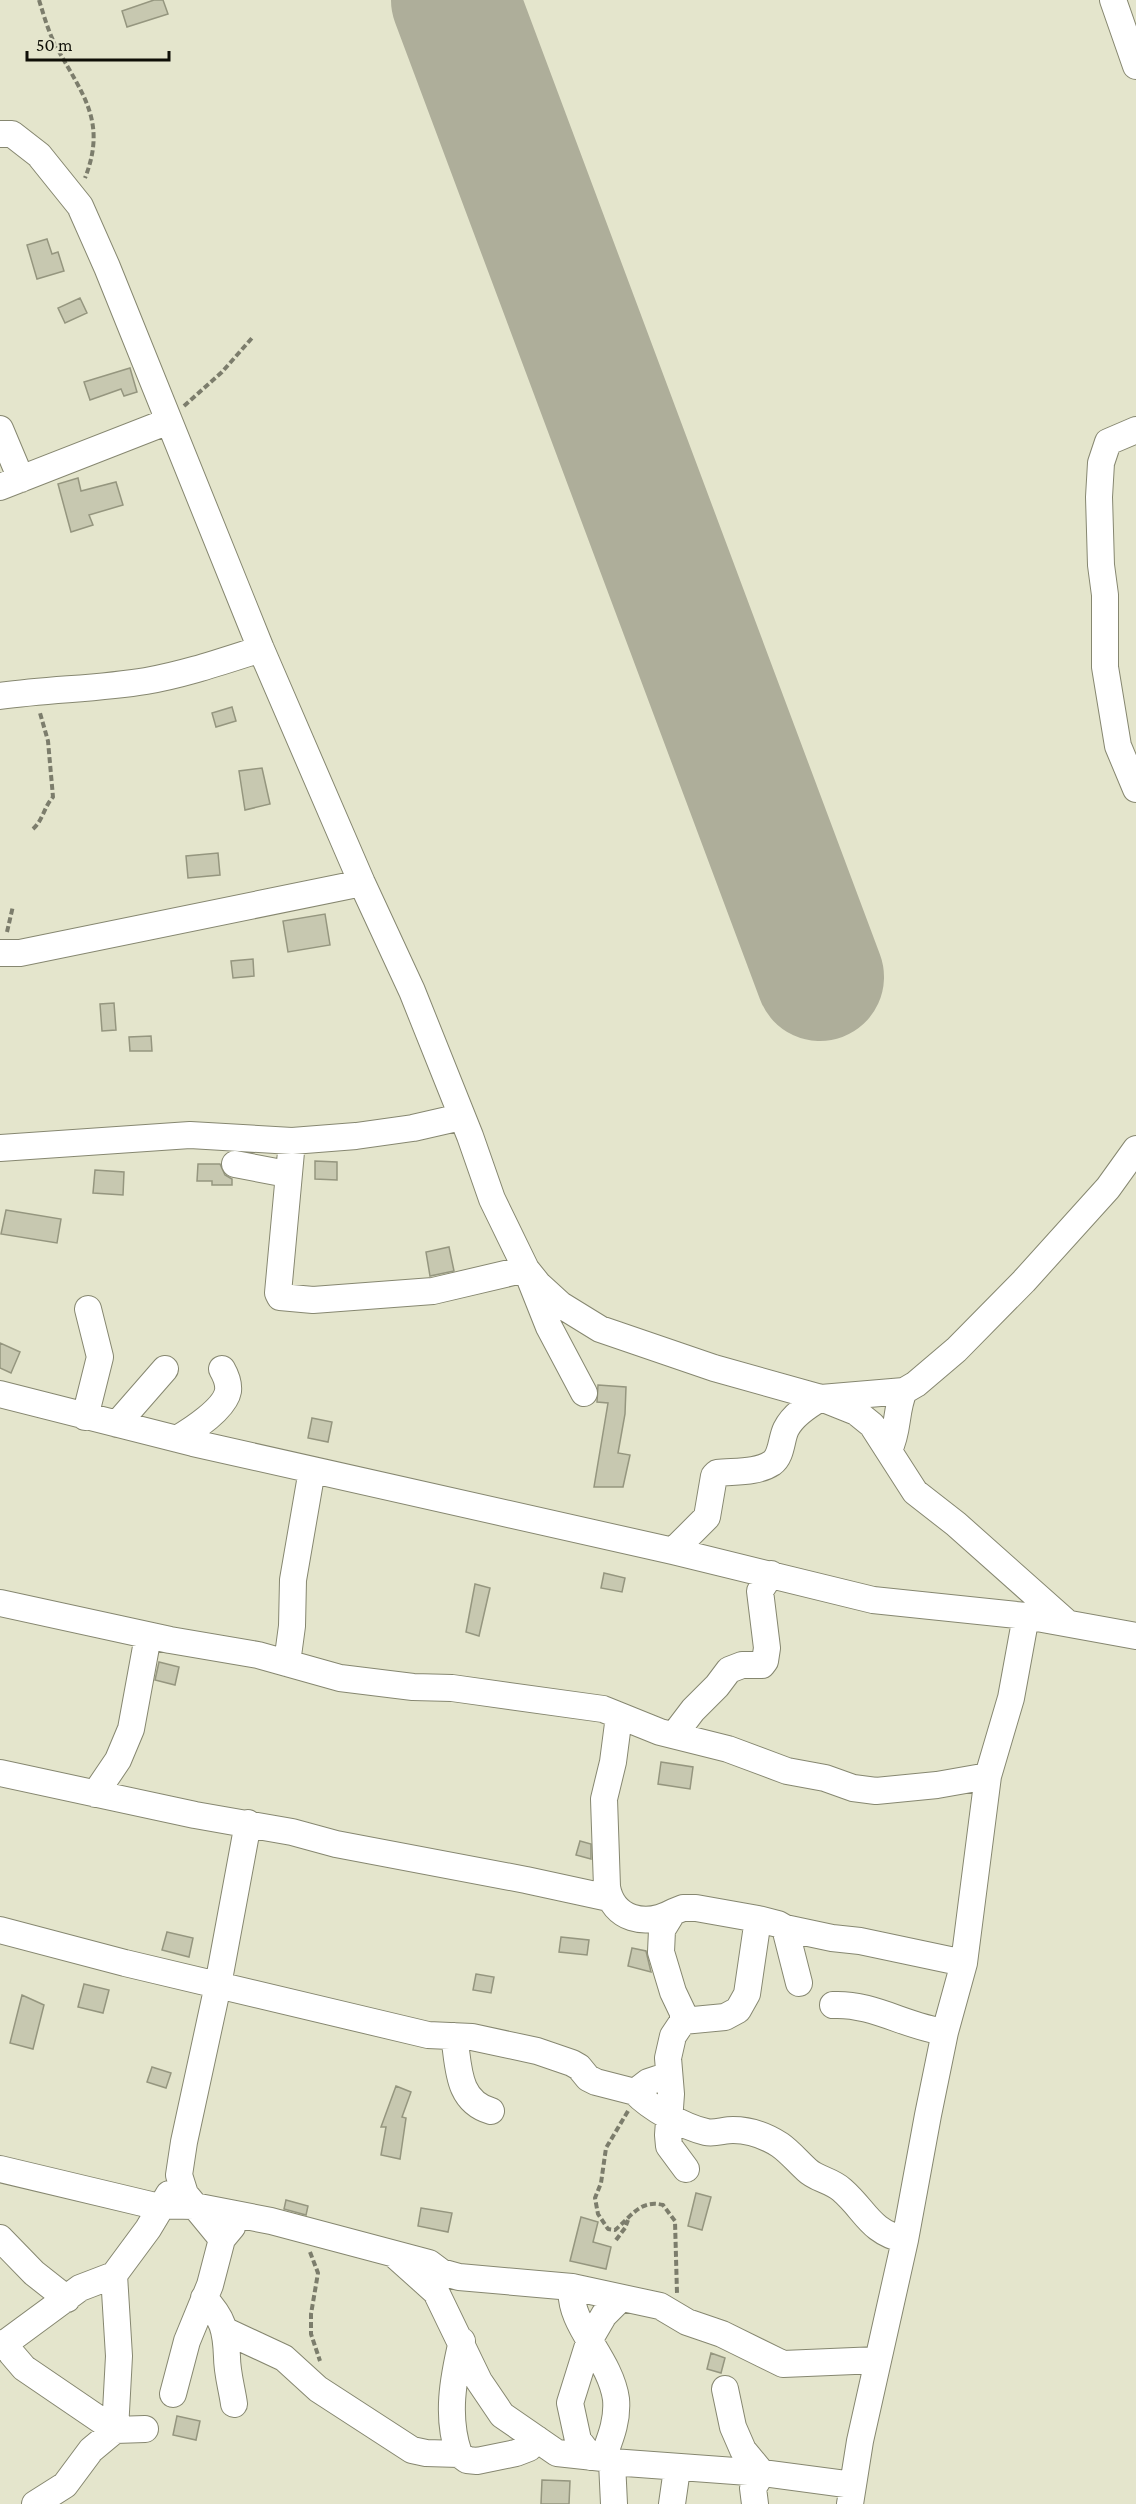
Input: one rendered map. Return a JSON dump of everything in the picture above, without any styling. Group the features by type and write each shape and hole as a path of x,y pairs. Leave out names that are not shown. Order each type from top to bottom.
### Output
{"street":[{"path":"1113,0 1136,66"},
{"path":"0,134 12,134 39,156 76,201 107,267 261,649 362,883 412,991 492,1199 526,1269 549,1327 584,1393"},
{"path":"0,429 10,483 169,421"},
{"path":"1136,430 1108,442 1101,463 1099,497 1101,565 1106,595 1105,668 1118,746 1136,789"},
{"path":"0,696 146,681 188,672 261,649"},
{"path":"2,946 20,954 362,883"},
{"path":"0,1148 190,1135 292,1141 356,1136 413,1128 461,1116"},
{"path":"292,1141 287,1174 278,1293 282,1299 392,1296 433,1291 526,1269"},
{"path":"889,1450 896,1435 899,1403 904,1391 956,1350 1024,1281 1108,1188 1136,1149"},
{"path":"235,1164 287,1174"},
{"path":"526,1269 538,1284 561,1305 600,1329 714,1368 820,1398 856,1412 872,1425 915,1492 956,1524 1065,1622"},
{"path":"85,1417 100,1357 88,1309"},
{"path":"117,1424 165,1369"},
{"path":"177,1439 198,1426 219,1407 228,1393 228,1379 222,1369"},
{"path":"684,1546 707,1517 714,1476 724,1472 756,1470 772,1462 778,1456 782,1440 793,1418 820,1398 904,1391"},
{"path":"0,1394 52,1406 85,1417 312,1470 684,1546 771,1574 873,1600 1026,1616 1136,1636"},
{"path":"287,1663 292,1626 293,1580 312,1470"},
{"path":"674,1735 729,1670 742,1665 762,1665 768,1657 760,1591 771,1574"},
{"path":"0,1603 148,1636 258,1655 340,1678 364,1682 452,1688 603,1709 674,1735 728,1749 787,1771 825,1778 853,1788 876,1791 988,1776"},
{"path":"396,2256 436,2292 462,2341 479,2381 502,2415 557,2453 681,2469 762,2473 851,2494 905,2240 945,2032 964,1963 988,1776 1011,1698 1026,1616"},
{"path":"95,1794 118,1760 130,1730 148,1636"},
{"path":"619,1716 613,1762 604,1799 606,1874 609,1898 616,1909 632,1918 645,1921 683,1908 696,1908 758,1919 785,1928 831,1938 860,1941 964,1963"},
{"path":"0,1773 195,1815 292,1832 336,1844 609,1898"},
{"path":"937,1784 984,1804"},
{"path":"145,2429 115,2430 24,2368 3,2344 80,2288 114,2275 164,2205 179,2175 248,1823"},
{"path":"673,1912 662,1930 661,1952 673,1992 683,2013 683,2021 670,2045 669,2146 686,2169"},
{"path":"683,2021 725,2017 738,2010 747,1994 758,1919"},
{"path":"785,1928 799,1983"},
{"path":"0,1930 428,2035 496,2041 537,2051 572,2063 588,2078 596,2082 635,2092 647,2104 708,2133 732,2130 764,2136 782,2146 808,2171 834,2183 873,2225 889,2236 905,2240"},
{"path":"833,2005 861,2006 928,2030 945,2032"},
{"path":"454,2036 459,2079 463,2088 468,2097 482,2108 491,2111"},
{"path":"635,2092 648,2082 669,2074"},
{"path":"0,2169 151,2205 194,2206 299,2228 396,2256 429,2263 441,2271 459,2277 572,2287 660,2306 678,2317 722,2334 783,2364 878,2360"},
{"path":"179,2175 185,2194 222,2239"},
{"path":"173,2394 187,2342 218,2260 222,2239 242,2216"},
{"path":"0,2238 34,2273 67,2298"},
{"path":"114,2275 119,2356 115,2430"},
{"path":"572,2287 570,2300 574,2313 605,2364 616,2400 614,2427 602,2459 614,2504"},
{"path":"204,2298 217,2311 226,2331 227,2358 234,2404"},
{"path":"602,2459 578,2440 570,2403 590,2339 604,2315 620,2299"},
{"path":"226,2331 284,2358 318,2389 412,2450 426,2453 459,2454"},
{"path":"462,2341 454,2375 451,2417 453,2438 459,2454 467,2460 477,2461 516,2453 529,2448 537,2439"},
{"path":"725,2389 733,2427 739,2442 762,2473"},
{"path":"35,2504 64,2485 91,2450 115,2430"},
{"path":"672,2504 676,2476 681,2469"},
{"path":"755,2504 753,2488 762,2473"}],"path":[{"path":"39,0 56,46 91,112 95,143 76,201"},
{"path":"169,421 178,410 222,372 252,338"},
{"path":"33,692 48,741 53,781 53,797 47,804 39,824 33,829"},
{"path":"2,946 14,906"},
{"path":"635,2092 634,2103 606,2148 601,2183 595,2198 598,2214 608,2229 615,2230 641,2206 652,2202 663,2205 675,2221 678,2317"},
{"path":"616,2240 629,2219"},
{"path":"299,2228 318,2273 311,2314 311,2334 322,2369 323,2380 318,2389"}],"building":[{"path":"154,0 163,0 168,14 127,27 122,11"},
{"path":"47,239 52,254 58,252 64,271 37,279 27,245"},
{"path":"80,298 87,313 65,323 58,308"},
{"path":"130,368 137,392 124,396 121,389 90,400 84,382"},
{"path":"78,478 81,491 116,482 123,505 89,515 93,525 71,532 58,484"},
{"path":"232,707 236,721 216,727 212,713"},
{"path":"262,768 270,804 245,810 239,771"},
{"path":"218,853 220,875 188,878 186,856"},
{"path":"325,914 330,945 288,952 283,921"},
{"path":"253,959 254,976 233,978 231,961"},
{"path":"114,1003 116,1030 102,1031 100,1004"},
{"path":"151,1036 152,1051 130,1051 129,1037"},
{"path":"315,1161 337,1162 337,1180 315,1179"},
{"path":"198,1164 220,1164 225,1175 232,1179 232,1185 212,1185 212,1181 197,1181"},
{"path":"95,1170 124,1172 123,1195 93,1193"},
{"path":"6,1210 61,1219 57,1243 1,1234"},
{"path":"449,1247 454,1271 430,1276 426,1252"},
{"path":"0,1343 20,1352 11,1373 0,1368"},
{"path":"598,1385 626,1387 625,1414 618,1453 630,1455 623,1487 594,1487 608,1403 597,1402"},
{"path":"312,1418 332,1422 328,1442 308,1438"},
{"path":"604,1573 625,1578 622,1592 601,1588"},
{"path":"475,1584 490,1588 479,1636 466,1632"},
{"path":"159,1662 179,1667 175,1685 155,1680"},
{"path":"661,1762 693,1767 690,1789 658,1784"},
{"path":"580,1841 591,1844 591,1859 576,1855"},
{"path":"167,1932 193,1938 189,1957 162,1950"},
{"path":"561,1937 589,1940 587,1955 559,1952"},
{"path":"632,1948 646,1951 651,1972 628,1966"},
{"path":"476,1974 494,1977 491,1993 473,1990"},
{"path":"84,1984 109,1990 103,2013 78,2007"},
{"path":"22,1995 44,2005 33,2049 10,2043"},
{"path":"152,2067 171,2073 166,2088 147,2082"},
{"path":"396,2086 411,2092 402,2117 406,2118 400,2159 381,2155 386,2127 381,2127"},
{"path":"696,2193 711,2197 702,2230 688,2226"},
{"path":"286,2200 308,2206 306,2215 284,2209"},
{"path":"421,2208 452,2213 448,2232 418,2226"},
{"path":"581,2217 598,2222 593,2242 611,2247 606,2269 570,2261"},
{"path":"711,2353 725,2358 721,2373 707,2369"},
{"path":"177,2416 200,2421 196,2440 173,2435"},
{"path":"542,2480 570,2481 569,2504 541,2504"}],"runway":[{"path":"455,0 820,977"}]}
